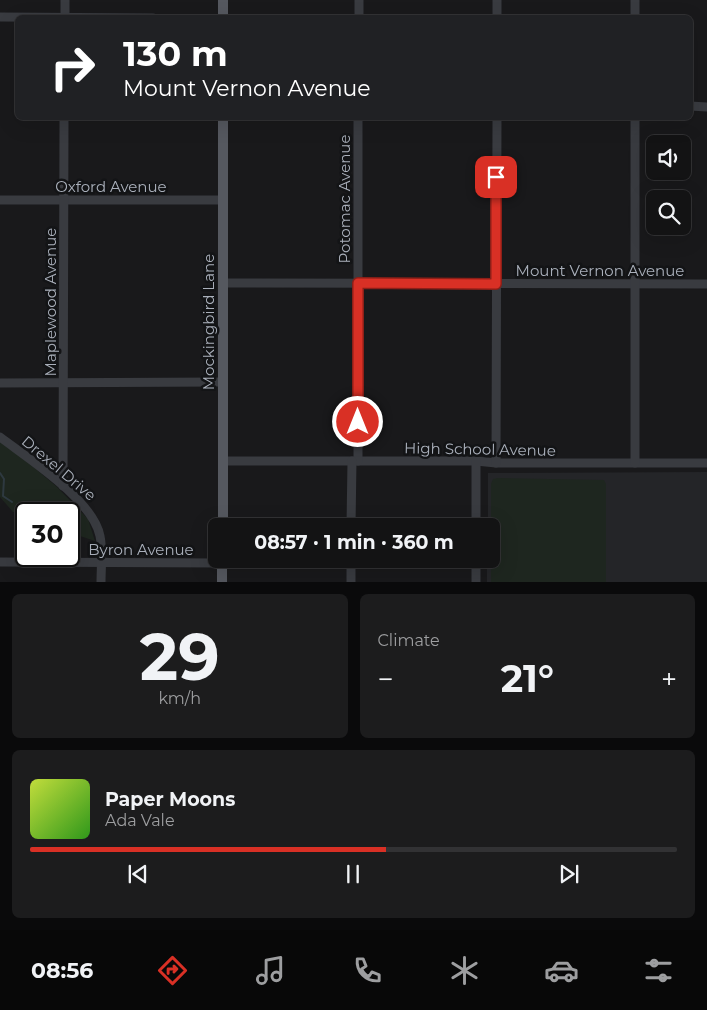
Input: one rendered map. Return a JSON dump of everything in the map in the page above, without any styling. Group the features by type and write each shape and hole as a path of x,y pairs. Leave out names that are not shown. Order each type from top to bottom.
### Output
{"main road":[{"path":"223,0 223,15"},
{"name":"Mockingbird Lane","path":"222,518 223,120"},
{"path":"222,568 222,582"}],"street":[{"path":"65,0 65,15"},
{"path":"358,15 359,0"},
{"path":"497,0 497,15"},
{"path":"635,0 635,15"},
{"path":"0,17 15,17"},
{"path":"693,106 707,106"},
{"name":"Maplewood Avenue","path":"63,486 64,120"},
{"name":"Potomac Avenue","path":"351,518 355,461 358,283 358,120"},
{"path":"496,120 496,464"},
{"path":"635,120 635,463"},
{"name":"Oxford Avenue","path":"0,200 223,200"},
{"name":"Mount Vernon Avenue","path":"223,283 707,284"},
{"path":"0,383 223,382"},
{"name":"Drexel Drive","path":"0,437 63,486 90,512 100,536 101,582"},
{"name":"High School Avenue","path":"223,461 476,461 496,464 707,463"},
{"path":"476,461 476,518"},
{"name":"Byron Avenue","path":"0,562 208,561"},
{"path":"351,568 351,582"},
{"path":"476,568 476,582"}],"shaded area":[{"path":"0,439 57,487 72,502 15,502 15,512 13,512 0,497"},
{"path":"707,472 707,582 487,582 487,568 500,568 500,518 488,518 488,473"},
{"path":"493,479 604,480 606,484 606,582 491,582 491,568 500,568 500,518 491,518 491,484"},
{"path":"80,511 88,519 95,541 80,536"}],"waterway":[{"path":"0,473 4,479 3,496 12,502"}],"route":[{"path":"358,422 358,283 496,284 496,177"}]}
